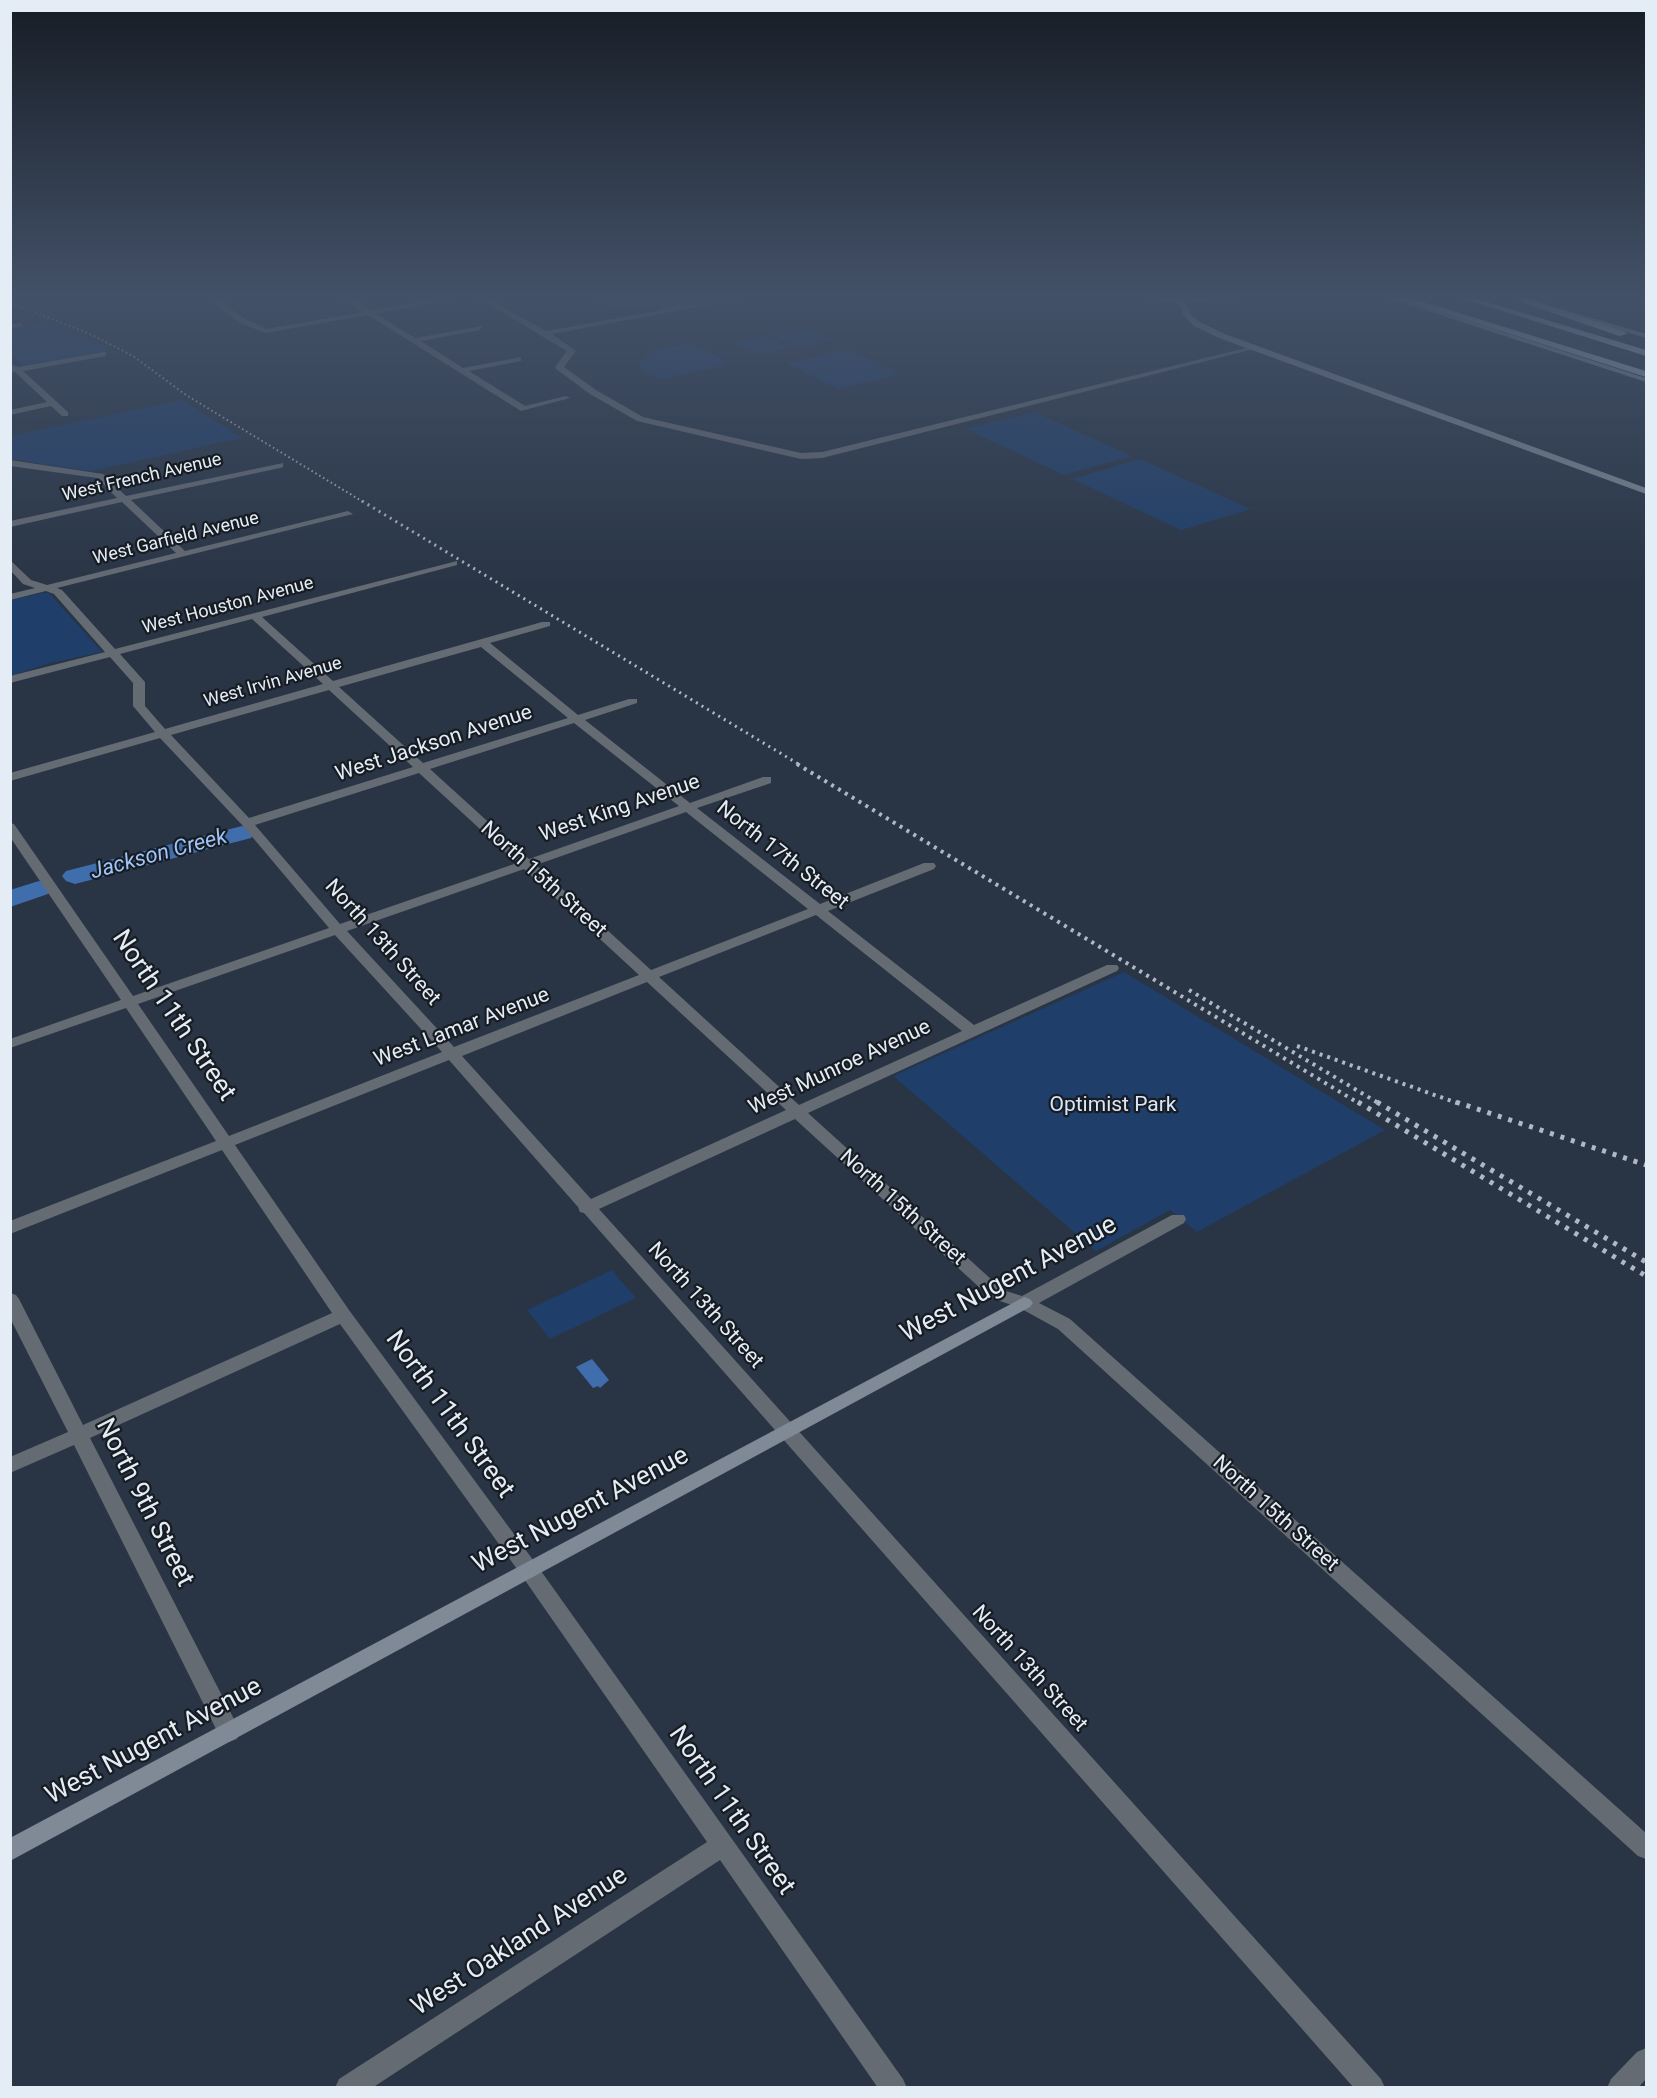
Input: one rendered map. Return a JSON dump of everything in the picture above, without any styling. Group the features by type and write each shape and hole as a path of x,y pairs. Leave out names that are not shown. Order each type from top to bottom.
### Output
{"street":[{"path":"44,396 65,414"},
{"path":"504,396 524,409 566,398"},
{"path":"600,396 640,419 801,456 822,455 1061,396"},
{"path":"1386,396 1647,491"},
{"path":"10,413 51,402"},
{"path":"10,463 100,476 183,555"},
{"name":"West French Avenue","path":"10,524 280,465"},
{"name":"West Garfield Avenue","path":"10,597 348,514"},
{"name":"North 13th Street","path":"10,563 27,582 58,592 139,682 139,706 247,823 338,930 452,1054 586,1208 1372,2088"},
{"name":"West Houston Avenue","path":"10,680 453,563"},
{"name":"North 15th Street","path":"255,616 797,1114 997,1294 1024,1303 1064,1324 1647,1848"},
{"name":"West Irvin Avenue","path":"10,777 546,624"},
{"name":"North 17th Street","path":"484,642 486,647 576,719 973,1032"},
{"name":"West Jackson Avenue","path":"247,823 633,701"},
{"name":"West King Avenue","path":"10,1044 767,780"},
{"name":"North 11th Street","path":"10,826 343,1315 528,1570 894,2088"},
{"name":"West Lamar Avenue","path":"10,1228 929,866"},
{"name":"West Munroe Avenue","path":"586,1208 797,1114 1112,968"},
{"name":"West Nugent Avenue","path":"10,1850 1178,1219"},
{"name":"North 9th Street","path":"10,1299 229,1732"},
{"path":"10,1466 343,1315"},
{"name":"West Oakland Avenue","path":"348,2088 723,1845"},
{"path":"1620,2088 1647,2061"}],"green space":[{"path":"182,400 242,438 91,471 11,459 11,436"},
{"path":"1034,412 1132,456 1064,475 966,429"},
{"path":"1140,459 1251,509 1181,530 1072,479"},
{"path":"49,593 102,652 50,663 13,675 10,671 10,600"},
{"name":"Optimist Park","path":"1124,972 1385,1130 1197,1232 1170,1210 1096,1251 893,1076"},
{"path":"612,1270 636,1298 550,1339 527,1310"}],"shaded area":[{"path":"592,1359 609,1380 600,1388 598,1386 593,1388 576,1367"}],"waterway":[{"name":"Jackson Creek","path":"75,876 242,833"},
{"name":"Jackson Creek","path":"10,899 39,889"}],"railway":[{"path":"188,396 365,503"},
{"path":"362,501 800,765"},
{"path":"797,764 1360,1104"},
{"path":"1189,990 1380,1104"},
{"path":"1297,1046 1460,1104"},
{"path":"1358,1102 1646,1276"},
{"path":"1377,1102 1646,1262"},
{"path":"1456,1102 1646,1165"}]}
